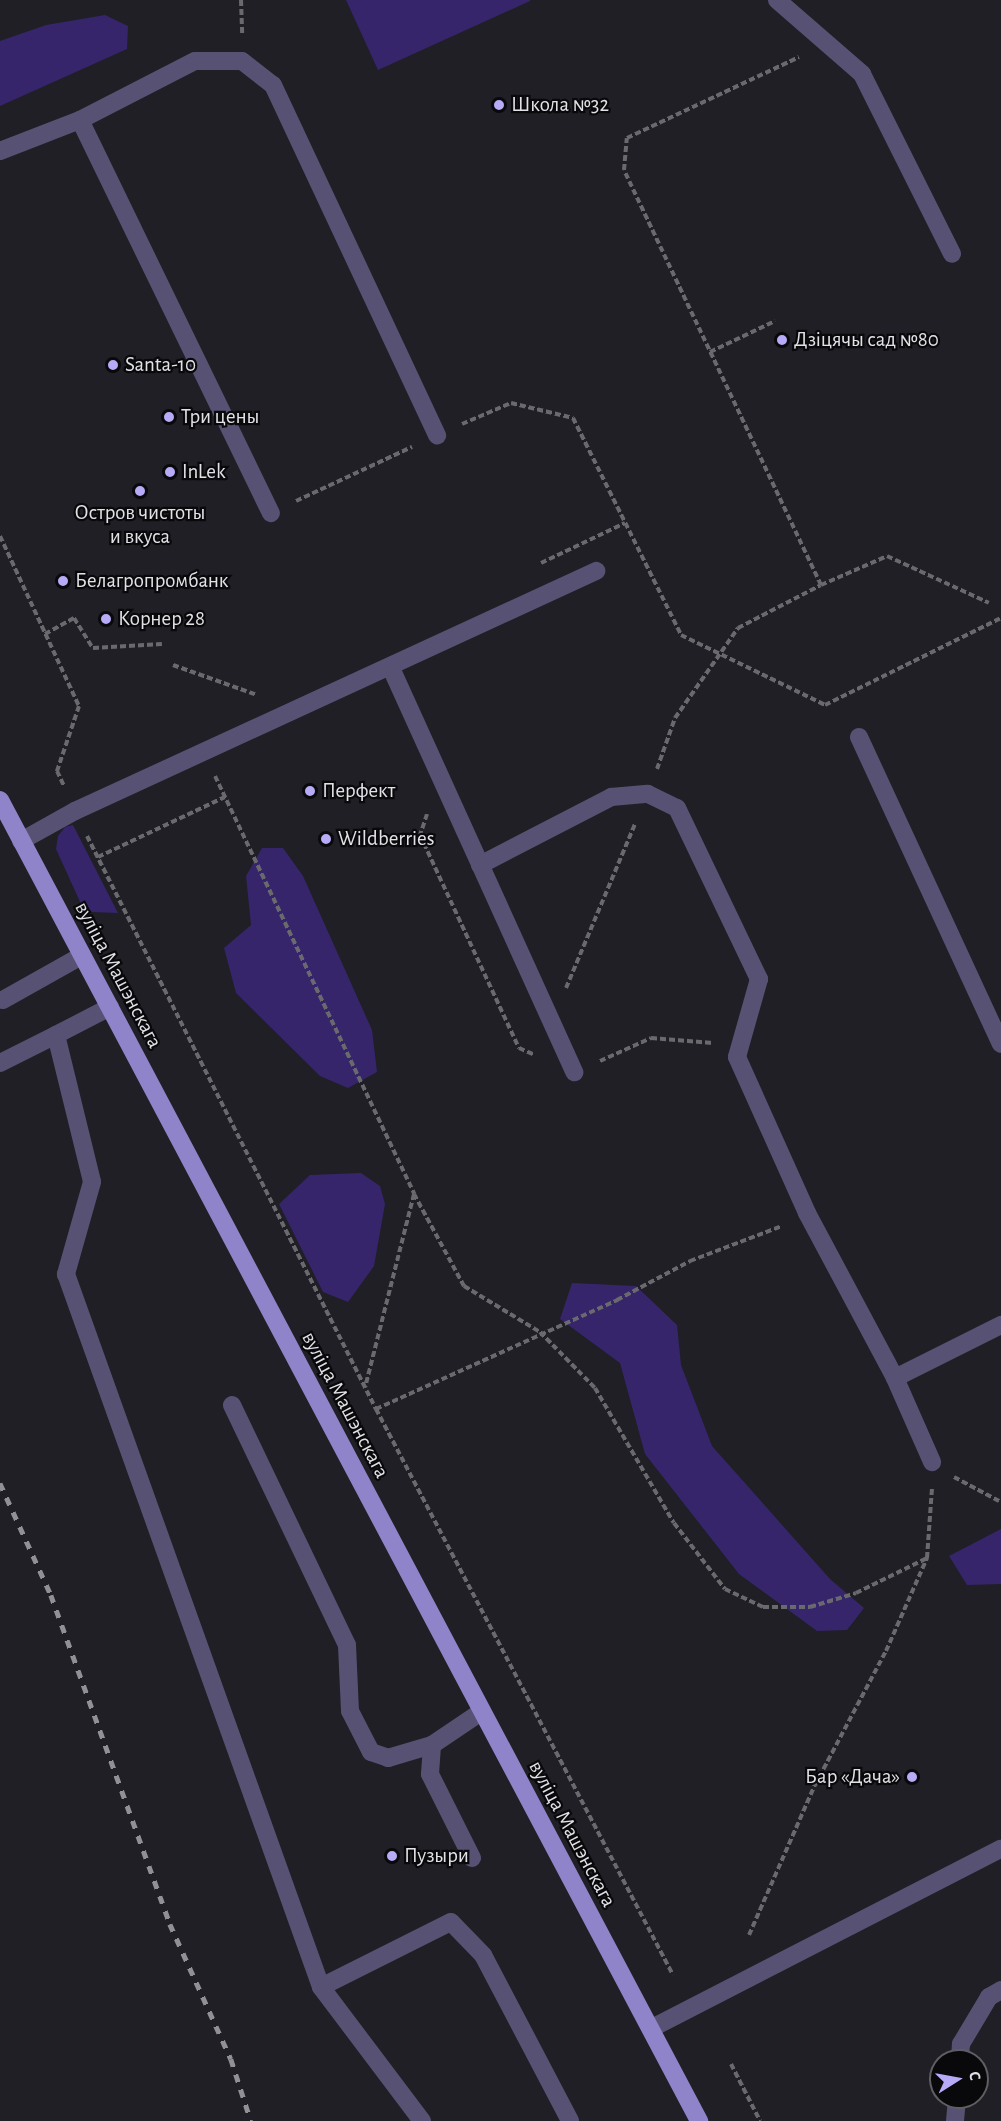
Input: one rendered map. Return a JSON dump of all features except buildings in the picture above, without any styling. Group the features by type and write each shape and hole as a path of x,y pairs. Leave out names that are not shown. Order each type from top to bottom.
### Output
{"main road":[{"name":"вуліца Машэнскага","path":"0,800 481,1712 652,2028 699,2121"}],"street":[{"path":"777,0 862,74 952,254"},
{"path":"0,151 80,120 195,61 242,61 273,85 437,435"},
{"path":"80,120 271,513"},
{"path":"21,841 75,811 392,668 596,572"},
{"path":"392,668 574,1072"},
{"path":"859,737 1001,1044"},
{"path":"480,865 611,797 648,794 677,808 759,979 737,1057 807,1213 894,1378 932,1462"},
{"path":"3,1000 81,956"},
{"path":"0,1063 110,1007"},
{"path":"56,1035 92,1182 66,1274 321,1987 422,2121"},
{"path":"894,1378 1001,1325"},
{"path":"232,1405 347,1645 350,1711 371,1752 388,1758 432,1745 481,1712"},
{"path":"432,1745 430,1774 472,1858"},
{"path":"652,2028 1001,1849"},
{"path":"321,1987 451,1922 483,1954 570,2121"},
{"path":"961,2049 961,2044 989,1996 1001,1990"}],"path":[{"path":"821,585 624,170 627,138 827,44"},
{"path":"710,352 775,321"},
{"path":"271,513 511,403 573,418 681,635 825,705 1001,618"},
{"path":"530,567 625,523"},
{"path":"0,536 78,706 57,771 75,811 365,1388 673,1975"},
{"path":"552,1022 648,794 675,718 738,628 821,585 887,556 988,603"},
{"path":"45,634 74,618 93,648 162,644"},
{"path":"173,665 255,696 266,691"},
{"path":"204,753 414,1194 464,1286 540,1332 595,1389 674,1523 725,1589 763,1607 810,1607 856,1593 927,1558"},
{"path":"98,857 225,797"},
{"path":"365,1388 414,1194"},
{"path":"376,1409 540,1332 617,1300 690,1261 770,1233 807,1213"},
{"path":"749,1935 815,1785 885,1651 927,1558 932,1527 932,1462"},
{"path":"932,1462 1001,1502"},
{"path":"731,2064 760,2121"}],"shaded area":[{"path":"346,0 530,0 530,1 378,70"},
{"path":"105,15 128,26 127,49 0,106 0,41 46,25"},
{"path":"73,825 118,913 92,912 81,904 56,849 58,836 65,827"},
{"path":"262,848 283,848 303,876 372,1030 377,1072 348,1088 320,1076 236,993 224,948 251,925 246,876"},
{"path":"361,1173 380,1186 385,1204 374,1266 348,1302 323,1292 279,1204 310,1175"},
{"path":"572,1283 636,1286 677,1325 681,1365 712,1446 830,1579 864,1608 847,1630 817,1631 739,1574 645,1454 620,1363 560,1319"},
{"path":"1001,1529 1001,1584 967,1585 949,1556"}],"railway":[{"path":"0,1483 51,1595 170,1924 231,2059 251,2121"}],"place":[{"name":"Школа №32","path":"499,105"},
{"name":"Дзіцячы сад №80","path":"782,340"},
{"name":"Santa-10","path":"113,365"},
{"name":"Три цены","path":"169,417"},
{"name":"InLek","path":"170,472"},
{"name":"Остров чистоты и вкуса","path":"140,491"},
{"name":"Белагропромбанк","path":"63,581"},
{"name":"Корнер 28","path":"106,619"},
{"name":"Перфект","path":"310,791"},
{"name":"Wildberries","path":"326,839"},
{"name":"Бар «Дача»","path":"912,1777"},
{"name":"Пузыри","path":"392,1856"}]}
